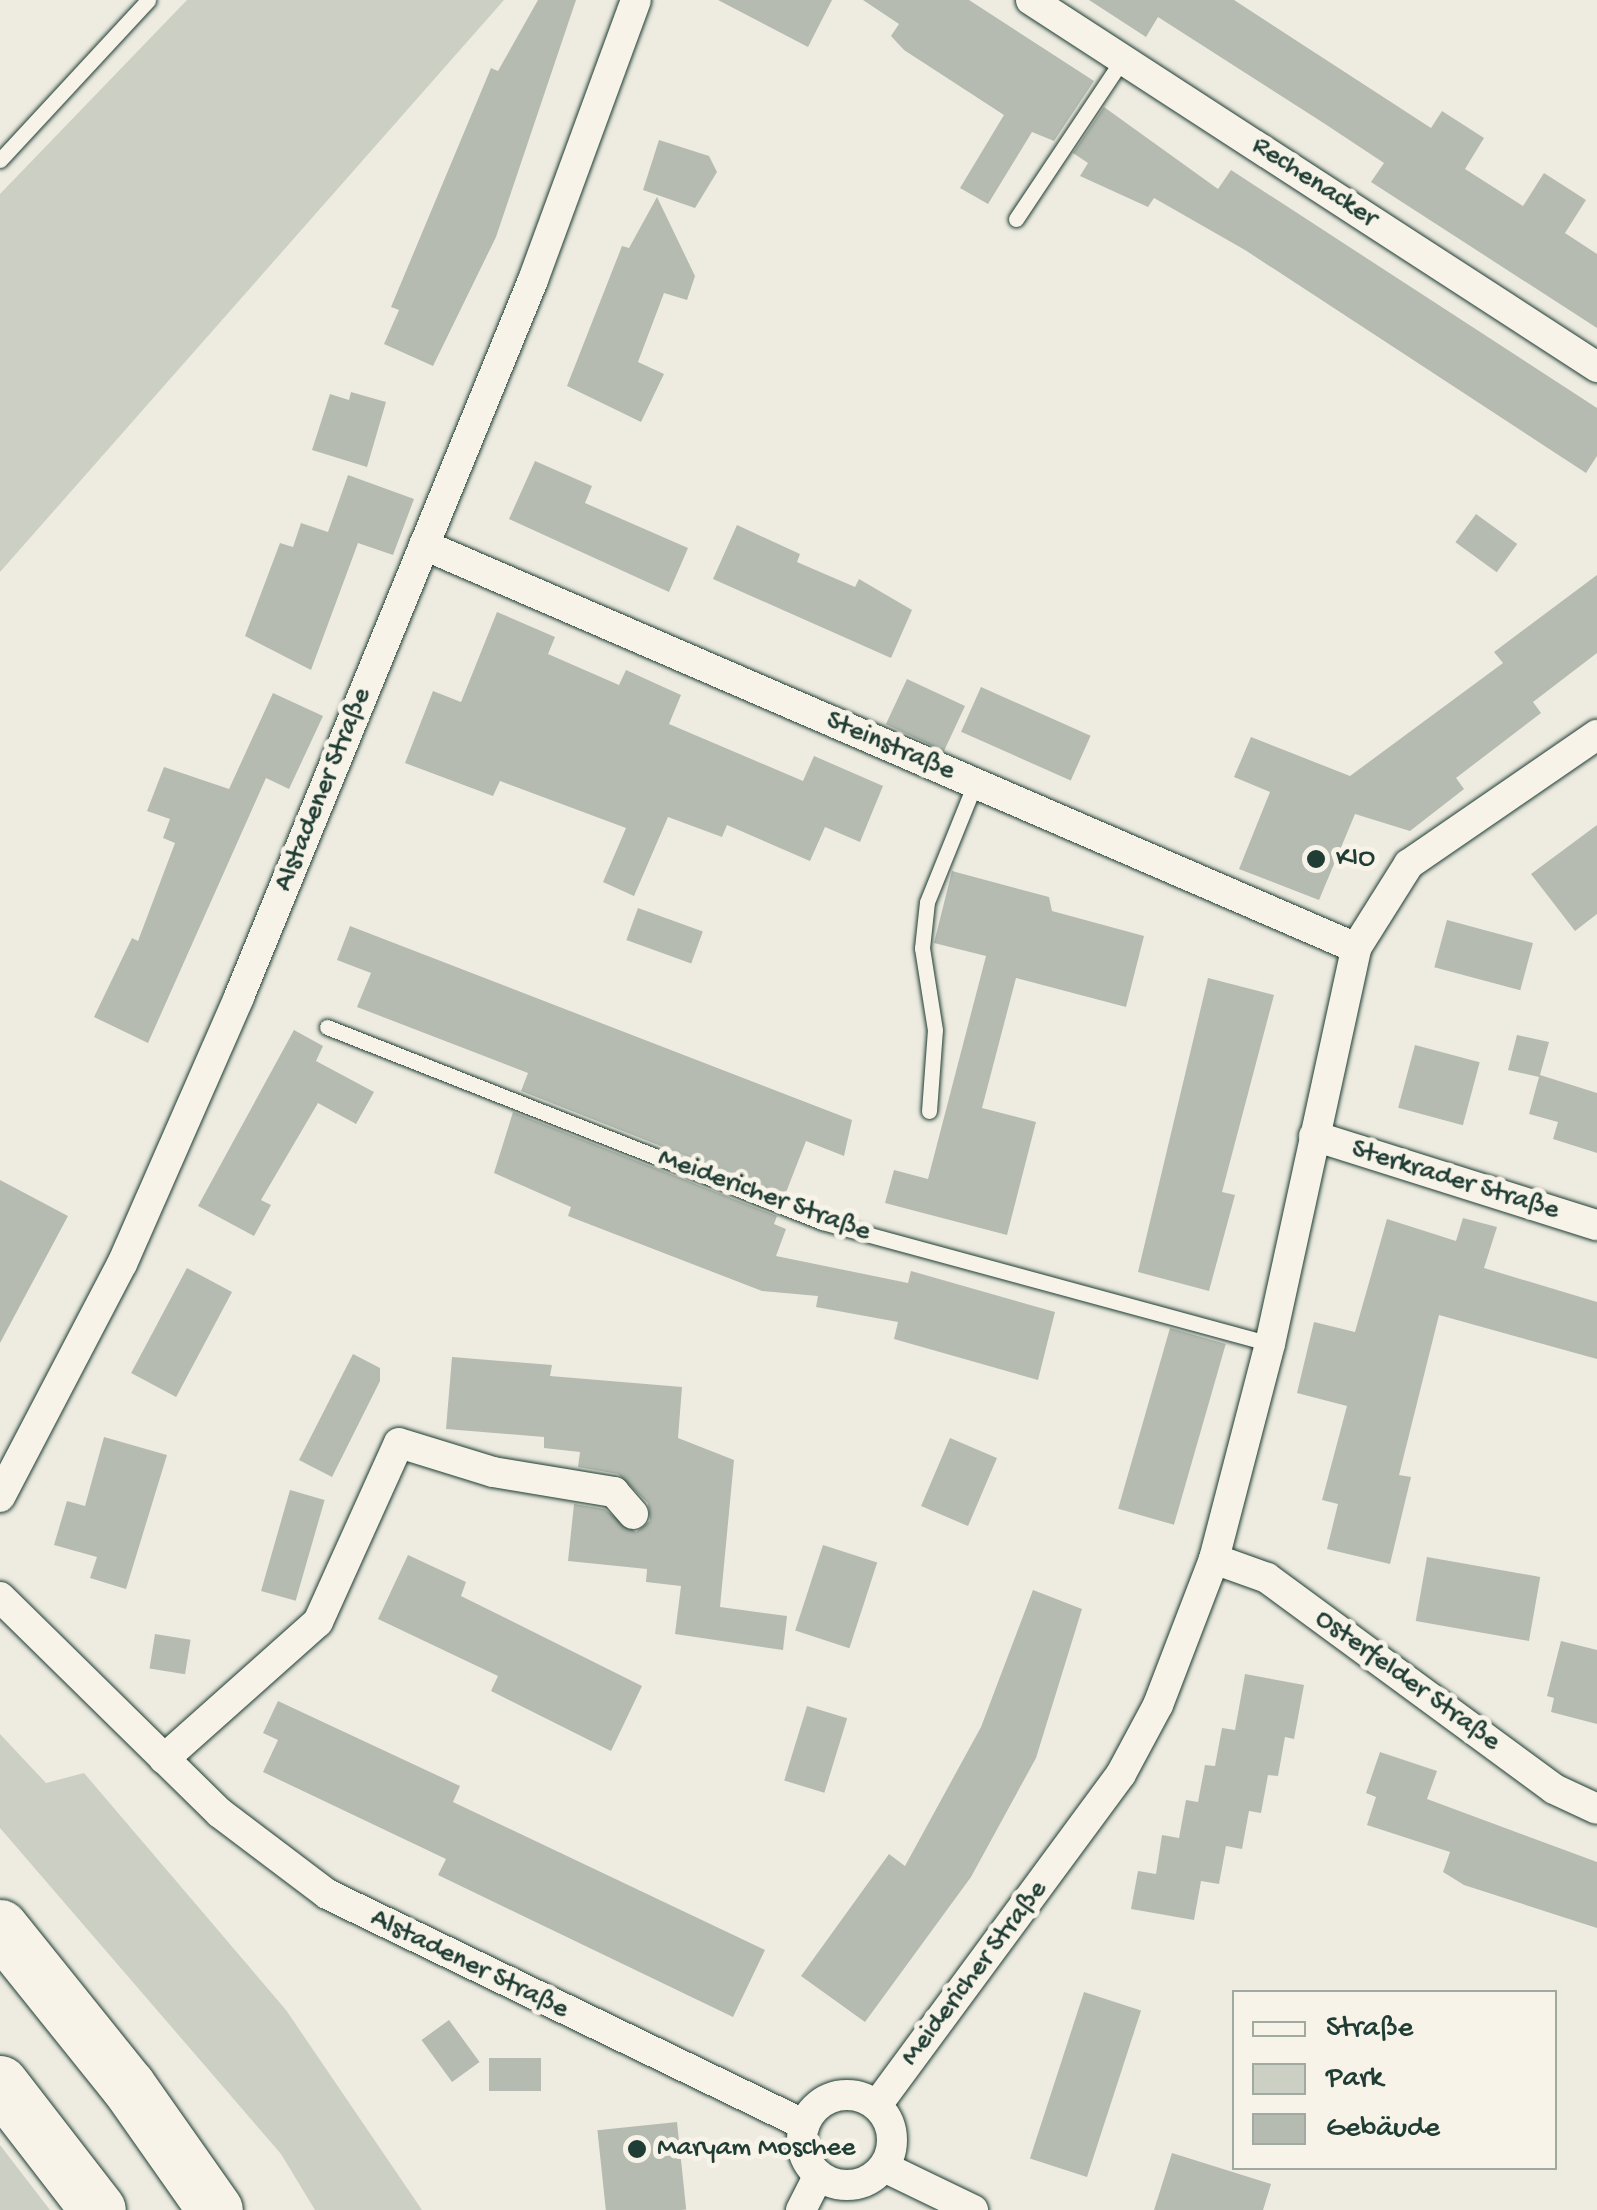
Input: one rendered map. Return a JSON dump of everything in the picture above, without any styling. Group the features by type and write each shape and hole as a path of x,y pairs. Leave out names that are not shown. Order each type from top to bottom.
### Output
{"highway":[{"path":"0,1927 128,2086 215,2210"},
{"path":"0,2083 98,2210"}],"street":[{"name":"Alstadener Straße","path":"0,1498 122,1264 534,280 636,0"},
{"name":"Rechenacker","path":"1031,0 1597,367"},
{"name":"Steinstraße","path":"424,545 1356,948"},
{"name":"Meidericher Straße","path":"876,2104 1121,1774 1214,1560 1270,1344 1356,948 1408,864 1597,735"},
{"name":"Sterkrader Straße","path":"1314,1136 1597,1225"},
{"path":"164,1759 318,1622 399,1444 493,1472 614,1492 633,1514"},
{"name":"Osterfelder Straße","path":"1214,1560 1267,1578 1554,1789 1597,1809"},
{"name":"Alstadener Straße","path":"0,1597 164,1759 327,1894 803,2124"},
{"path":"850,2094 876,2104 890,2123 884,2167 865,2182 840,2186 818,2177 802,2153 803,2124 821,2102 850,2094"},
{"path":"884,2167 972,2210"},
{"path":"801,2210 818,2177"}],"lane":[{"path":"0,160 148,0"},
{"path":"1016,218 1122,60"},
{"path":"928,1111 935,1030 922,948 928,902 976,784"},
{"name":"Meidericher Straße","path":"327,1027 822,1222 1270,1344"}],"green space":[{"path":"187,0 504,0 0,572 0,194"},
{"path":"0,1734 46,1783 84,1773 286,2010 422,2210 315,2210 281,2154 0,1828"},
{"path":"0,2145 50,2210 0,2210"}],"building":[{"path":"538,0 576,0 496,237 433,366 384,344 399,310 391,307 491,68 498,71"},
{"path":"718,0 832,0 808,47"},
{"path":"863,0 969,0 1094,81 1054,141 1032,132 988,204 960,188 1004,115 904,50 891,36 899,24"},
{"path":"1089,0 1234,0 1431,128 1442,111 1484,138 1465,169 1523,206 1544,173 1586,200 1565,233 1597,254 1597,328 1371,182 1384,163 1322,122 1158,17 1146,37"},
{"path":"1104,107 1218,189 1231,170 1597,408 1597,456 1586,473 1245,250 1154,198 1148,207 1080,176 1088,163 1073,153"},
{"path":"659,140 709,156 717,172 695,208 643,190"},
{"path":"657,197 695,276 687,300 664,293 638,362 664,374 641,422 567,386 622,246 629,248"},
{"path":"351,392 386,402 367,467 312,450 330,394 349,400"},
{"path":"535,461 592,486 585,503 688,548 669,592 509,519"},
{"path":"348,475 414,499 393,555 358,543 311,670 245,636 280,543 293,547 301,523 328,532"},
{"path":"1476,514 1517,544 1497,572 1455,542"},
{"path":"737,525 800,554 797,562 855,587 859,579 912,610 891,658 713,579"},
{"path":"1597,575 1597,653 1533,702 1541,713 1456,778 1464,789 1410,831 1355,814 1319,900 1239,869 1270,792 1234,777 1251,737 1350,776 1503,663 1494,652"},
{"path":"497,612 555,637 548,654 619,685 626,670 681,695 669,724 803,781 814,756 883,786 860,842 825,827 810,861 727,825 722,837 668,817 634,896 603,882 626,828 500,781 493,796 405,763 433,691 461,702"},
{"path":"907,679 965,706 944,751 886,724"},
{"path":"981,687 1091,736 1071,781 961,732"},
{"path":"273,693 323,716 289,789 266,778 148,1043 94,1017 132,938 138,941 175,843 163,838 170,819 147,811 164,767 229,789"},
{"path":"1597,825 1597,914 1575,931 1531,874"},
{"path":"952,871 1049,897 1052,911 1144,936 1126,1007 1016,978 982,1108 1036,1122 1007,1235 885,1203 894,1170 928,1179 986,956 934,943"},
{"path":"638,908 703,932 691,964 626,940"},
{"path":"1447,920 1533,943 1520,990 1434,967"},
{"path":"350,926 852,1120 844,1156 806,1141 785,1195 521,1091 528,1073 357,1007 371,973 337,960"},
{"path":"1208,978 1274,995 1222,1192 1235,1195 1209,1291 1138,1272"},
{"path":"294,1030 323,1046 316,1061 374,1092 356,1124 318,1103 261,1200 271,1205 254,1236 198,1206"},
{"path":"1517,1035 1549,1042 1540,1075 1597,1093 1597,1153 1553,1139 1558,1122 1529,1114 1539,1077 1508,1070"},
{"path":"1415,1045 1480,1062 1463,1125 1398,1108"},
{"path":"513,1112 777,1216 774,1224 786,1229 776,1256 908,1283 911,1271 1055,1312 1038,1380 894,1339 898,1322 816,1307 818,1296 762,1291 568,1216 571,1207 494,1173"},
{"path":"0,1180 68,1216 0,1343"},
{"path":"1463,1218 1497,1227 1484,1268 1597,1302 1597,1359 1439,1315 1399,1475 1411,1477 1390,1564 1327,1549 1338,1504 1322,1500 1347,1406 1297,1393 1314,1322 1355,1332 1387,1219 1456,1241"},
{"path":"187,1268 232,1292 176,1397 131,1373"},
{"path":"1170,1328 1226,1344 1174,1525 1118,1509"},
{"path":"353,1354 380,1368 380,1381 332,1477 299,1460"},
{"path":"452,1357 552,1365 550,1376 682,1387 678,1438 734,1460 720,1607 787,1616 783,1650 675,1634 681,1586 646,1582 647,1569 568,1561 574,1504 604,1509 636,1532 650,1521 648,1503 618,1474 578,1467 580,1452 544,1448 544,1437 446,1429"},
{"path":"104,1437 167,1455 126,1589 90,1578 97,1557 54,1545 67,1501 85,1506"},
{"path":"950,1438 997,1458 968,1526 921,1506"},
{"path":"290,1490 325,1500 296,1601 261,1591"},
{"path":"823,1545 877,1563 849,1648 795,1631"},
{"path":"408,1555 466,1582 461,1596 642,1686 611,1751 491,1691 498,1676 378,1619"},
{"path":"1427,1557 1540,1577 1529,1641 1416,1621"},
{"path":"1033,1590 1082,1609 1036,1758 971,1877 865,2022 801,1976 889,1854 905,1866 981,1727"},
{"path":"155,1634 191,1640 185,1674 150,1669"},
{"path":"1561,1641 1597,1650 1597,1724 1551,1712 1554,1698 1547,1696"},
{"path":"1245,1674 1304,1685 1294,1739 1285,1737 1278,1776 1268,1775 1261,1813 1249,1811 1242,1849 1226,1846 1219,1884 1201,1881 1194,1920 1131,1909 1138,1871 1156,1874 1162,1835 1179,1838 1186,1800 1198,1802 1205,1765 1215,1766 1222,1728 1235,1730"},
{"path":"278,1701 460,1786 453,1802 765,1950 733,2017 438,1875 446,1859 263,1772 278,1740 263,1733"},
{"path":"807,1706 847,1718 824,1793 784,1781"},
{"path":"1380,1752 1437,1771 1427,1799 1597,1862 1597,1928 1464,1885 1443,1872 1450,1852 1367,1825 1376,1797 1366,1793"},
{"path":"1084,1992 1141,2011 1087,2177 1030,2158"},
{"path":"449,2020 480,2062 452,2082 421,2040"},
{"path":"489,2058 541,2058 541,2091 489,2091"},
{"name":"Maryam Moschee","path":"677,2122 686,2210 606,2210 597,2130"},
{"path":"1172,2153 1271,2184 1263,2210 1154,2210"}],"place":[{"name":"KIO","path":"1316,859"},
{"name":"Maryam Moschee","path":"637,2149"}]}
